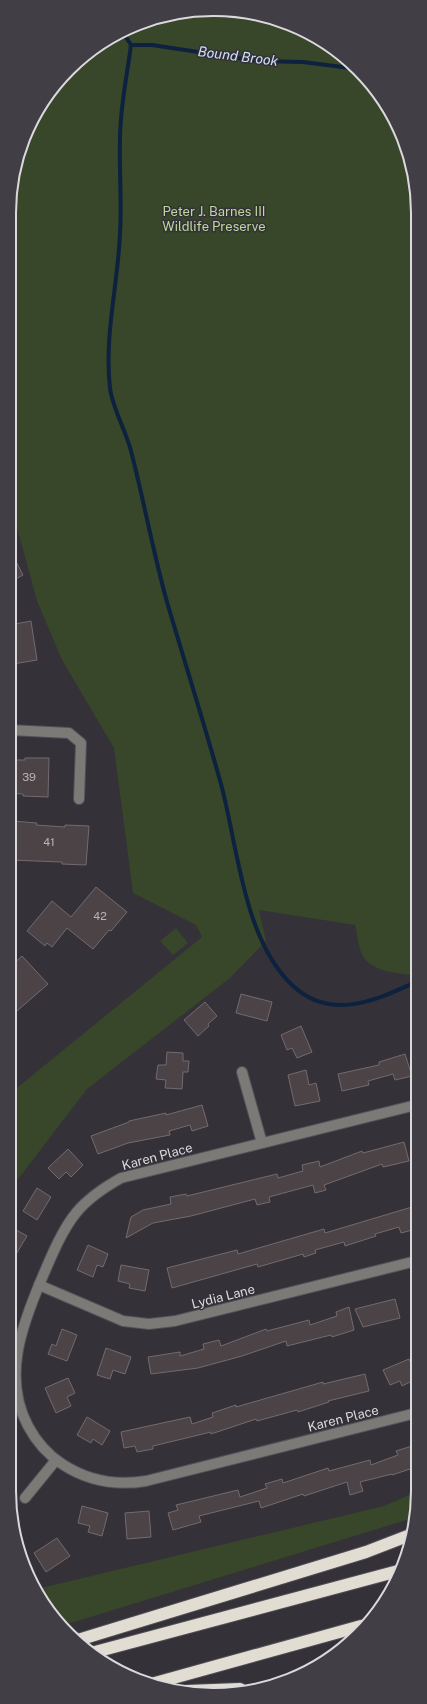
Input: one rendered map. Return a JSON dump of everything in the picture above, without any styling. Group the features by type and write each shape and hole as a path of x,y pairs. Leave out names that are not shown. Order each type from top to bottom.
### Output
{"highway":[{"path":"83,1639 366,1552 405,1537"},
{"path":"99,1651 393,1572"},
{"path":"162,1681 355,1628"}],"street":[{"path":"16,730 69,733 81,743 79,799"},
{"path":"242,1072 262,1143"},
{"name":"Karen Place","path":"16,1360 20,1337 39,1285 54,1252 76,1214 93,1196 107,1186 122,1178 411,1106"},
{"name":"Lydia Lane","path":"39,1285 123,1321 149,1324 175,1321 411,1262"},
{"name":"Karen Place","path":"16,1390 17,1399 23,1416 40,1444 56,1460 71,1470 87,1477 113,1484 130,1484 146,1481 411,1414"},
{"path":"25,1498 56,1460"}],"green space":[{"name":"Peter J. Barnes III Wildlife Preserve","path":"201,16 226,16 277,26 301,36 323,49 344,65 362,83 378,104 391,126 401,150 411,201 411,975 385,971 370,964 361,952 355,925 259,910 266,941 230,978 87,1089 16,1182 16,1089 202,937 196,925 133,893 114,748 62,660 37,601 16,524 16,201 26,150 36,126 57,93 83,65 115,42 150,26"},
{"path":"176,928 188,943 173,955 160,941"},
{"path":"411,1494 408,1519 68,1624 41,1588 384,1506"}],"building":[{"path":"16,562 23,575 16,579"},
{"path":"31,621 37,660 16,664 16,624"},
{"path":"25,758 49,758 48,797 23,796 23,794 16,793 16,760 25,760"},
{"path":"16,821 37,823 36,825 65,827 65,825 89,826 86,865 62,864 62,862 16,860"},
{"path":"96,887 127,912 93,949 67,928 52,947 47,943 45,946 27,931 52,901 71,917"},
{"path":"22,956 48,984 16,1012 16,962"},
{"path":"241,994 272,1002 267,1021 236,1013"},
{"path":"205,1002 217,1016 198,1036 184,1020"},
{"path":"301,1026 312,1052 297,1058 292,1048 287,1050 281,1035"},
{"path":"167,1052 183,1053 183,1061 189,1061 188,1072 183,1072 182,1089 165,1088 166,1080 156,1079 158,1065 166,1065"},
{"path":"405,1054 411,1076 395,1080 393,1074 368,1081 369,1085 342,1091 338,1074 379,1065 379,1062"},
{"path":"306,1070 309,1085 316,1083 320,1101 295,1106 288,1075"},
{"path":"202,1105 208,1126 192,1131 190,1125 169,1131 170,1135 128,1143 98,1154 91,1136 129,1121 166,1113 166,1115"},
{"path":"404,1142 409,1161 383,1167 382,1164 324,1185 326,1190 315,1193 313,1185 269,1197 270,1202 257,1205 255,1199 191,1216 153,1223 126,1238 131,1217 143,1210 171,1204 170,1197 186,1194 187,1196 277,1174 278,1178 303,1171 302,1165 319,1161 320,1167 362,1151 363,1153"},
{"path":"68,1149 83,1165 71,1177 66,1172 59,1179 48,1168"},
{"path":"37,1188 51,1197 37,1220 23,1211"},
{"path":"411,1207 411,1230 401,1233 399,1227 375,1234 376,1236 345,1246 344,1242 315,1250 316,1253 304,1257 303,1254 258,1267 257,1264 172,1288 167,1268 237,1250 238,1254 324,1229 325,1233"},
{"path":"16,1230 27,1236 16,1254"},
{"path":"88,1245 108,1254 103,1267 97,1265 93,1277 77,1270"},
{"path":"121,1265 149,1270 145,1291 129,1288 130,1284 118,1281"},
{"path":"395,1299 400,1318 363,1327 355,1309"},
{"path":"349,1307 354,1330 332,1337 331,1335 287,1346 286,1341 242,1356 198,1368 151,1374 148,1357 180,1352 180,1356 204,1349 203,1344 219,1340 221,1346 266,1329 267,1331 309,1320 310,1325 337,1316 336,1312"},
{"path":"62,1329 77,1335 67,1361 48,1354 52,1344 56,1346"},
{"path":"106,1348 131,1357 125,1374 113,1370 110,1379 97,1375"},
{"path":"409,1359 411,1364 411,1382 402,1386 400,1381 390,1385 383,1370"},
{"path":"365,1374 369,1391 328,1401 329,1402 298,1412 297,1410 257,1421 256,1419 211,1434 211,1432 153,1446 153,1449 137,1452 135,1446 124,1448 121,1432 190,1417 192,1424 213,1417 212,1413 236,1405 236,1407 323,1382 323,1384"},
{"path":"68,1378 75,1393 67,1397 71,1406 56,1413 45,1388"},
{"path":"87,1417 110,1431 102,1445 93,1439 91,1443 77,1435"},
{"path":"411,1446 411,1469 392,1475 360,1482 363,1491 350,1495 347,1482 304,1496 303,1494 261,1508 259,1501 199,1516 201,1522 173,1530 168,1513 178,1510 176,1505 238,1490 240,1497 267,1488 265,1484 282,1479 283,1483 328,1468 329,1471 370,1460 371,1465 398,1455 396,1451"},
{"path":"82,1506 108,1513 102,1536 88,1532 90,1526 78,1523"},
{"path":"149,1511 151,1537 127,1539 125,1513"},
{"path":"57,1538 70,1556 46,1572 34,1553"}],"waterway":[{"name":"Bound Brook","path":"125,36 131,45 152,45 258,61 303,62 347,68"},
{"path":"131,45 122,103 120,127 121,221 110,330 110,388 113,403 131,451 167,602 221,784 244,890 252,917 263,943 276,965 292,985 307,996 322,1003 338,1005 369,1001 411,984"}]}
